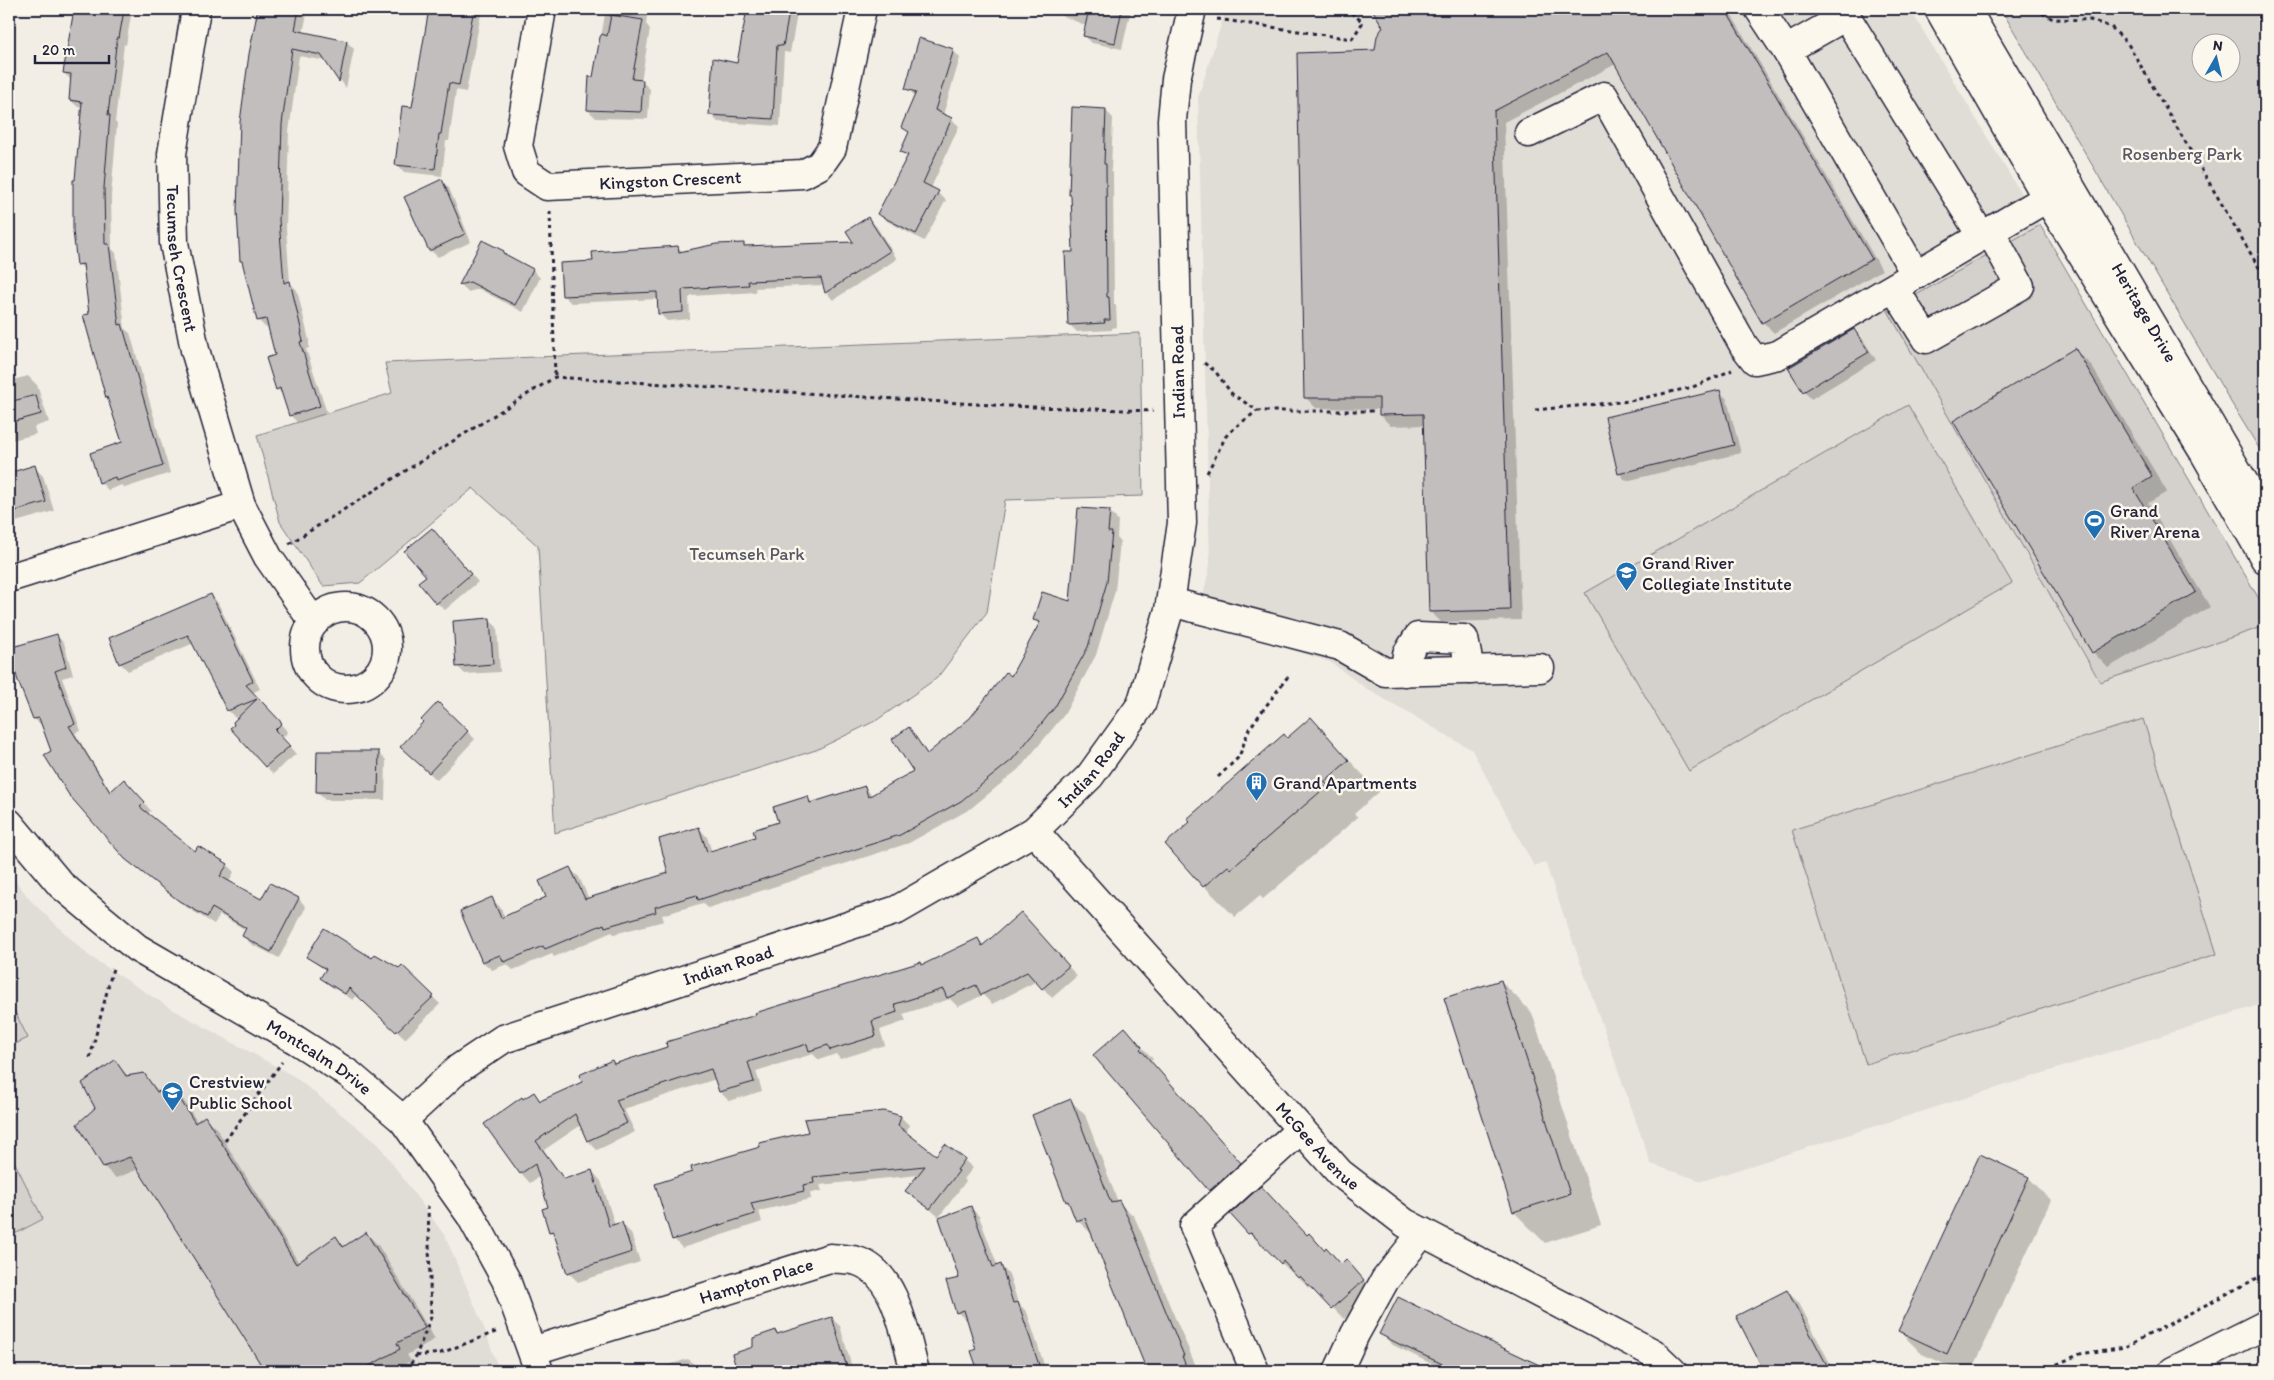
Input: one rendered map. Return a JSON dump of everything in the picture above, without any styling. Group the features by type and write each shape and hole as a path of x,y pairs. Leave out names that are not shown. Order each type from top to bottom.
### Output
{"street":[{"name":"Tecumseh Crescent","path":"196,9 172,154 174,243 195,350 241,505 268,557 314,623"},
{"name":"Kingston Crescent","path":"542,9 518,146 526,172 548,186 803,174 820,165 832,148 862,9"},
{"name":"Indian Road","path":"403,1120 458,1068 503,1039 898,910 1034,831 1090,776 1142,705 1171,602 1182,523 1172,120 1176,79 1192,9"},
{"name":"Heritage Drive","path":"1939,9 2058,191 2213,449 2265,559"},
{"name":"Heritage Drive","path":"1966,9 2058,191"},
{"path":"1764,11 1905,281 1926,339 2020,286 1846,16 1786,50"},
{"path":"1529,133 1604,96 1744,346 1755,360 1778,356 2058,191"},
{"name":"Heritage Drive","path":"2213,449 2265,518"},
{"path":"9,578 241,505"},
{"path":"1171,602 1340,646 1385,672 1540,668"},
{"name":"Montcalm Drive","path":"9,823 61,885 137,948 296,1040 349,1074 403,1120 471,1216 506,1280 535,1361"},
{"name":"McGee Avenue","path":"1034,831 1340,1173 1405,1223 1653,1353 1672,1371"},
{"path":"1255,1371 1194,1226 1301,1129"},
{"path":"1338,1371 1354,1334 1385,1280 1423,1232"},
{"name":"Hampton Place","path":"535,1361 830,1258 858,1262 877,1273 890,1290 915,1371"},
{"path":"2173,1371 2265,1325"}],"path":[{"path":"1217,19 1352,39 1363,22 1346,9"},
{"path":"2035,9 2052,19 2090,20 2111,27 2128,44 2265,278"},
{"path":"550,203 555,377"},
{"path":"1535,410 1630,401 1694,387 1755,360"},
{"path":"1204,362 1215,371 1232,394 1258,411 1373,412"},
{"path":"285,547 555,377 1006,406 1179,412"},
{"path":"1206,476 1226,436 1258,411"},
{"path":"1218,777 1239,757 1249,729 1289,675"},
{"path":"90,1058 113,968"},
{"path":"225,1141 281,1064 296,1040"},
{"path":"406,1371 416,1356 431,1317 428,1206"},
{"path":"2042,1371 2080,1354 2125,1347 2265,1274"},
{"path":"416,1356 442,1353 522,1323"}],"shaded area":[{"name":"Grand River Collegiate Institute","path":"1226,9 1910,9 2040,225 1889,311 2099,682 2265,626 2265,1003 1702,1181 1651,1164 1545,862 1534,866 1472,750 1367,689 1330,662 1198,620 1210,564 1198,98"},
{"name":"Crestview Public School","path":"9,873 32,902 89,956 170,1008 295,1077 378,1144 445,1236 485,1330 499,1371 9,1371"}],"green space":[{"name":"Rosenberg Park","path":"2001,9 2265,9 2265,458 2229,399"},
{"path":"2040,225 2265,609 2265,626 2100,682 1888,311"},
{"name":"Tecumseh Park","path":"1140,333 1143,496 1005,500 987,612 937,678 877,720 816,750 555,833 538,546 473,488 360,583 323,586 280,522 257,435 392,393 385,363"},
{"path":"1908,405 2012,583 1689,771 1585,593"},
{"path":"2143,719 2217,954 1866,1064 1792,830"},
{"path":"9,1000 28,1038 9,1047"},
{"path":"9,1151 43,1219 9,1237"}],"building":[{"path":"74,9 124,10 119,38 117,37 108,115 110,115 104,188 105,244 109,244 119,325 122,324 163,466 116,481 115,477 99,483 90,453 122,442 106,398 83,315 89,314 83,264 77,265 73,231 73,180 75,180 82,102 69,100 71,74 63,73"},
{"path":"258,9 299,9 295,30 347,41 339,82 321,55 292,49 282,124 279,220 284,283 290,281 302,333 303,341 300,342 320,406 289,416 280,388 276,390 266,358 275,355 266,319 257,321 242,261 240,261 237,211 240,122 249,54"},
{"path":"429,9 474,9 459,85 449,83 441,134 439,134 435,169 395,165 402,106 412,107"},
{"path":"747,9 785,9 785,12 789,12 783,46 777,45 773,119 709,115 713,58 737,63"},
{"path":"1089,9 1122,9 1115,43 1083,36"},
{"path":"1372,9 1725,9 1872,259 1762,323 1608,52 1494,111 1510,610 1429,612 1423,414 1379,415 1379,398 1304,398 1297,53 1375,50 1377,36 1383,27"},
{"path":"611,15 643,20 632,79 643,80 641,112 587,110 589,76 593,77 600,37 602,34 607,36"},
{"path":"919,38 954,49 935,110 952,118 923,183 939,191 916,234 877,214 908,155 900,152 909,132 901,127 916,92 905,89"},
{"path":"1072,107 1106,109 1104,164 1106,164 1107,297 1109,297 1110,320 1104,320 1105,323 1068,325 1065,252 1073,252 1071,195 1069,195"},
{"path":"442,179 465,234 429,251 404,197"},
{"path":"868,217 890,251 825,293 821,278 748,281 749,285 684,289 682,291 683,312 658,314 657,292 562,296 560,263 593,261 592,252 678,246 679,252 716,244 744,243 744,246 853,242 846,231"},
{"path":"482,240 533,269 515,305 470,282 459,285"},
{"path":"1854,329 1869,352 1803,392 1788,368"},
{"name":"Grand River Arena","path":"2075,348 2152,476 2133,488 2196,592 2092,653 1953,421"},
{"path":"1720,390 1734,445 1618,474 1605,417"},
{"path":"36,395 41,414 9,423 9,402"},
{"path":"35,465 46,502 9,513 9,473"},
{"path":"1078,508 1110,510 1108,532 1112,532 1107,582 1088,647 1055,707 1012,760 961,801 900,835 698,900 697,895 655,907 656,912 605,927 604,924 545,949 543,946 504,962 500,955 482,962 460,911 492,897 501,918 546,897 539,881 570,867 585,899 668,873 659,839 699,827 707,852 755,837 753,830 778,822 773,807 808,796 810,803 865,786 868,797 913,771 892,739 909,727 927,754 970,718 1006,672 1011,676 1040,622 1033,620 1042,592 1070,601"},
{"path":"432,528 471,574 436,604 418,582 426,576 404,551"},
{"path":"211,594 253,681 246,685 282,723 275,730 290,746 265,767 230,728 234,725 233,722 257,699 227,711 188,635 119,664 109,638"},
{"path":"490,618 493,664 456,667 453,621"},
{"path":"57,634 66,667 55,671 75,724 69,726 110,792 124,779 145,802 140,807 195,851 198,846 228,864 220,876 261,899 270,883 299,898 271,952 242,936 246,928 212,908 207,917 179,901 125,859 69,795 44,755 51,751 39,718 33,719 18,681 9,650 9,648"},
{"path":"438,702 468,731 429,773 400,747"},
{"name":"Grand Apartments","path":"1311,717 1349,760 1324,782 1328,785 1231,869 1228,866 1203,887 1165,844 1190,822 1187,819 1284,734 1287,738"},
{"path":"317,751 379,751 378,793 316,792"},
{"path":"1021,912 1069,966 1042,989 1027,972 981,995 976,985 947,998 943,989 895,1004 897,1012 872,1021 876,1036 830,1050 828,1045 809,1051 807,1044 748,1062 754,1082 719,1092 711,1069 616,1100 627,1123 587,1141 575,1114 536,1141 564,1179 592,1170 609,1226 622,1222 632,1252 567,1273 553,1231 549,1232 542,1209 548,1207 535,1164 520,1174 484,1124 522,1097 523,1099 534,1092 540,1101 582,1082 579,1075 612,1060 614,1064 667,1047 666,1042 756,1015 755,1013 921,962 922,965 978,938 982,946"},
{"path":"324,928 372,958 375,954 399,968 402,965 434,996 396,1032 349,988 345,994 320,978 326,969 306,957"},
{"path":"1501,980 1570,1194 1513,1212 1444,998"},
{"path":"1125,1027 1142,1047 1140,1049 1241,1163 1209,1191 1093,1055"},
{"path":"115,1060 126,1076 144,1073 157,1092 173,1088 195,1123 205,1116 296,1264 336,1236 343,1247 366,1232 425,1328 397,1343 400,1349 360,1371 265,1371 130,1157 103,1167 77,1124 95,1108 82,1083"},
{"path":"1071,1099 1111,1203 1119,1200 1129,1220 1184,1356 1182,1356 1188,1371 1147,1371 1085,1218 1076,1221 1068,1201 1066,1202 1032,1115"},
{"path":"884,1111 901,1116 898,1126 936,1155 945,1144 965,1159 957,1170 959,1171 930,1209 905,1191 925,1166 813,1177 814,1183 803,1185 804,1191 751,1203 755,1214 672,1240 655,1184 692,1172 691,1167 760,1147 759,1143 808,1132 804,1119"},
{"path":"1980,1154 2029,1177 1947,1354 1898,1331"},
{"path":"1261,1186 1307,1235 1309,1233 1324,1250 1326,1247 1341,1264 1346,1259 1364,1280 1331,1309 1300,1276 1298,1278 1283,1261 1281,1264 1251,1233 1248,1234 1230,1214"},
{"path":"971,1206 993,1267 1001,1264 1013,1303 1018,1302 1041,1371 978,1371 971,1351 976,1349 964,1310 956,1313 946,1281 959,1278 939,1218"},
{"path":"1787,1290 1830,1371 1764,1371 1736,1316"},
{"path":"1398,1297 1552,1371 1458,1371 1403,1346 1379,1334"},
{"path":"832,1317 848,1371 737,1371 732,1354 753,1347 753,1338 776,1330 777,1334"}],"place":[{"name":"Grand River Arena","path":"2094,540"},
{"name":"Grand River Collegiate Institute","path":"1626,592"},
{"name":"Grand Apartments","path":"1257,802"},
{"name":"Crestview Public School","path":"173,1111"}]}
